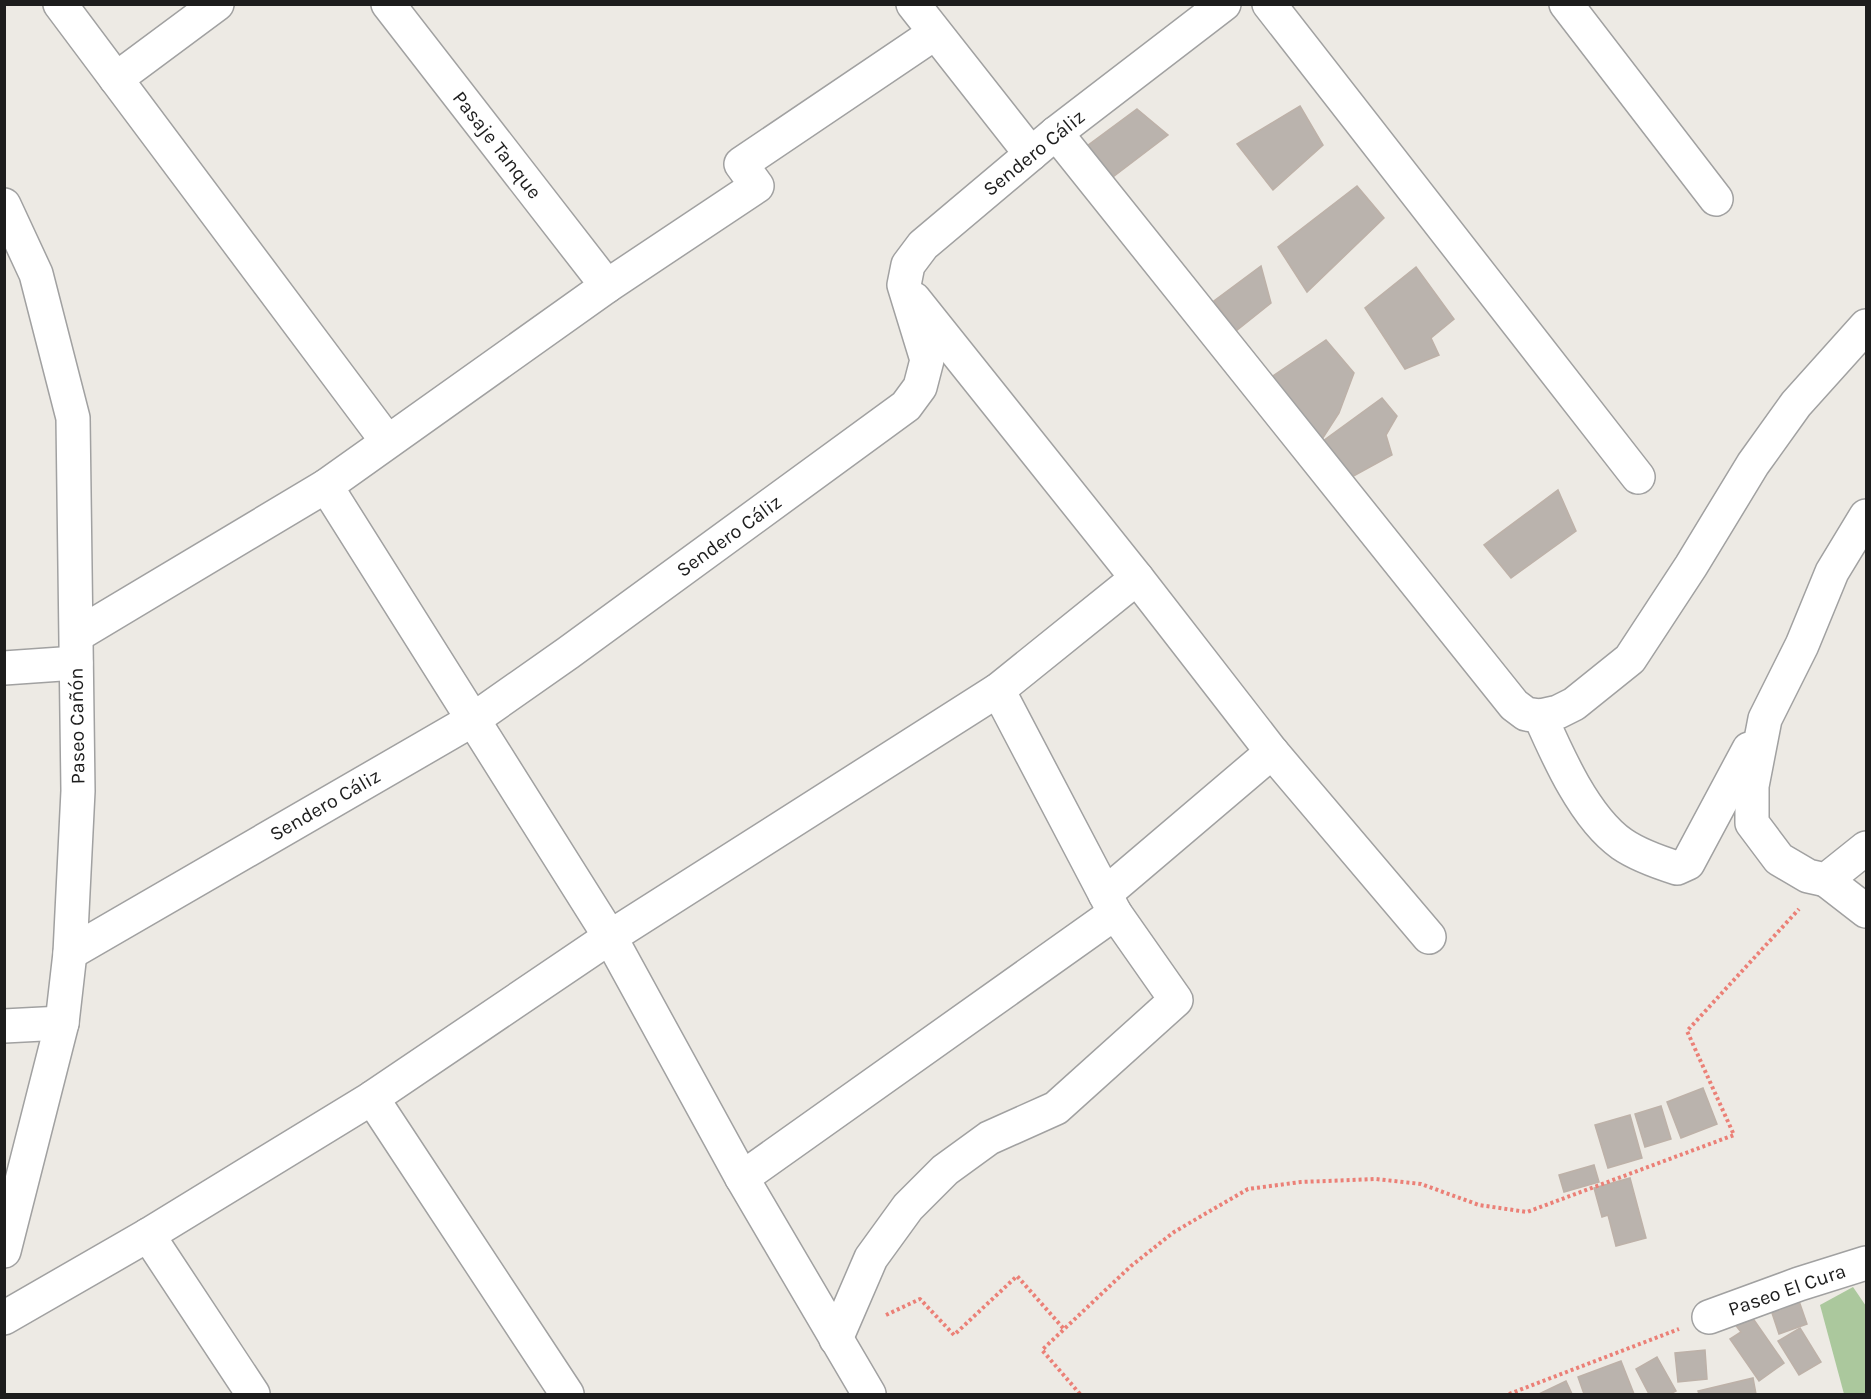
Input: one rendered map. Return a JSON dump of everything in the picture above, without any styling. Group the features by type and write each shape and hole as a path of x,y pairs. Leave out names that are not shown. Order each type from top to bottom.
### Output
{"street":[{"path":"60,4 387,441"},
{"path":"116,79 217,4"},
{"name":"Pasaje Tanque","path":"387,4 608,286"},
{"path":"913,4 1031,154"},
{"name":"Sendero Cáliz","path":"70,953 474,719 906,406 920,387 927,360 904,285 908,265 923,245 1056,133 1189,15 1224,4"},
{"path":"1269,4 1638,477"},
{"path":"1566,4 1716,200"},
{"path":"4,668 76,649 326,486 608,286 758,186 741,164 935,33"},
{"path":"1056,133 1514,705 1526,714 1540,716 1558,712 1574,704 1630,659 1754,464 1796,404 1866,326"},
{"name":"Paseo Cañón","path":"4,205 36,274 74,418 78,791 70,953 62,1023 4,1251"},
{"path":"904,285 1272,752 1429,938"},
{"path":"326,486 610,936 742,1178 869,1395"},
{"path":"1540,716 1568,776 1595,817 1621,843 1652,860 1677,868 1688,863 1802,645 1832,572 1866,516"},
{"path":"4,1318 148,1235 372,1098 610,936 998,690 1137,578"},
{"path":"836,1339 871,1258 908,1207 945,1170 989,1138 1056,1108 1176,1000 1110,903 998,690"},
{"path":"1765,719 1752,786 1752,823 1779,859 1808,876 1826,880 1866,911"},
{"path":"742,1178 1110,903 1272,752"},
{"path":"1826,880 1866,848"},
{"path":"4,1026 62,1023"},
{"path":"372,1098 567,1395"},
{"path":"148,1235 253,1395"},
{"name":"Paseo El Cura","path":"1708,1317 1866,1263"}],"path":[{"path":"1080,1395 1042,1350 1131,1266 1174,1232 1248,1189 1301,1182 1376,1179 1421,1184 1479,1205 1527,1212 1734,1136 1687,1031 1826,880"},
{"path":"836,1339 920,1299 954,1335 1017,1276 1064,1329"},
{"path":"1509,1395 1708,1317"}],"green space":[{"path":"1853,1287 1866,1306 1866,1394 1844,1394 1820,1305"}],"building":[{"path":"1300,106 1323,145 1273,190 1237,144"},
{"path":"1137,109 1168,135 1109,180 1087,146"},
{"path":"1357,186 1384,218 1307,292 1278,247"},
{"path":"1261,266 1271,303 1236,331 1214,301"},
{"path":"1416,267 1454,319 1431,338 1439,355 1405,369 1365,308"},
{"path":"1326,340 1354,373 1339,413 1319,444 1267,380"},
{"path":"1382,398 1397,416 1386,435 1392,455 1348,479 1319,444"},
{"path":"1558,490 1576,531 1511,578 1484,545"},
{"path":"1703,1088 1717,1124 1681,1138 1667,1102"},
{"path":"1661,1106 1671,1139 1645,1147 1635,1114"},
{"path":"1630,1115 1642,1158 1608,1168 1595,1125"},
{"path":"1594,1165 1599,1182 1564,1192 1559,1175"},
{"path":"1630,1178 1646,1238 1616,1246 1608,1215 1602,1217 1594,1188"},
{"path":"1799,1301 1807,1324 1779,1334 1771,1310"},
{"path":"1745,1307 1784,1363 1759,1381 1730,1339 1741,1332 1730,1318"},
{"path":"1800,1328 1821,1362 1799,1375 1778,1341"},
{"path":"1705,1350 1707,1379 1678,1382 1675,1353"},
{"path":"1657,1357 1676,1391 1670,1394 1649,1394 1636,1369"},
{"path":"1621,1361 1634,1394 1584,1394 1578,1377"},
{"path":"1753,1378 1756,1394 1699,1394 1698,1391"},
{"path":"1566,1381 1572,1394 1539,1394"}]}
